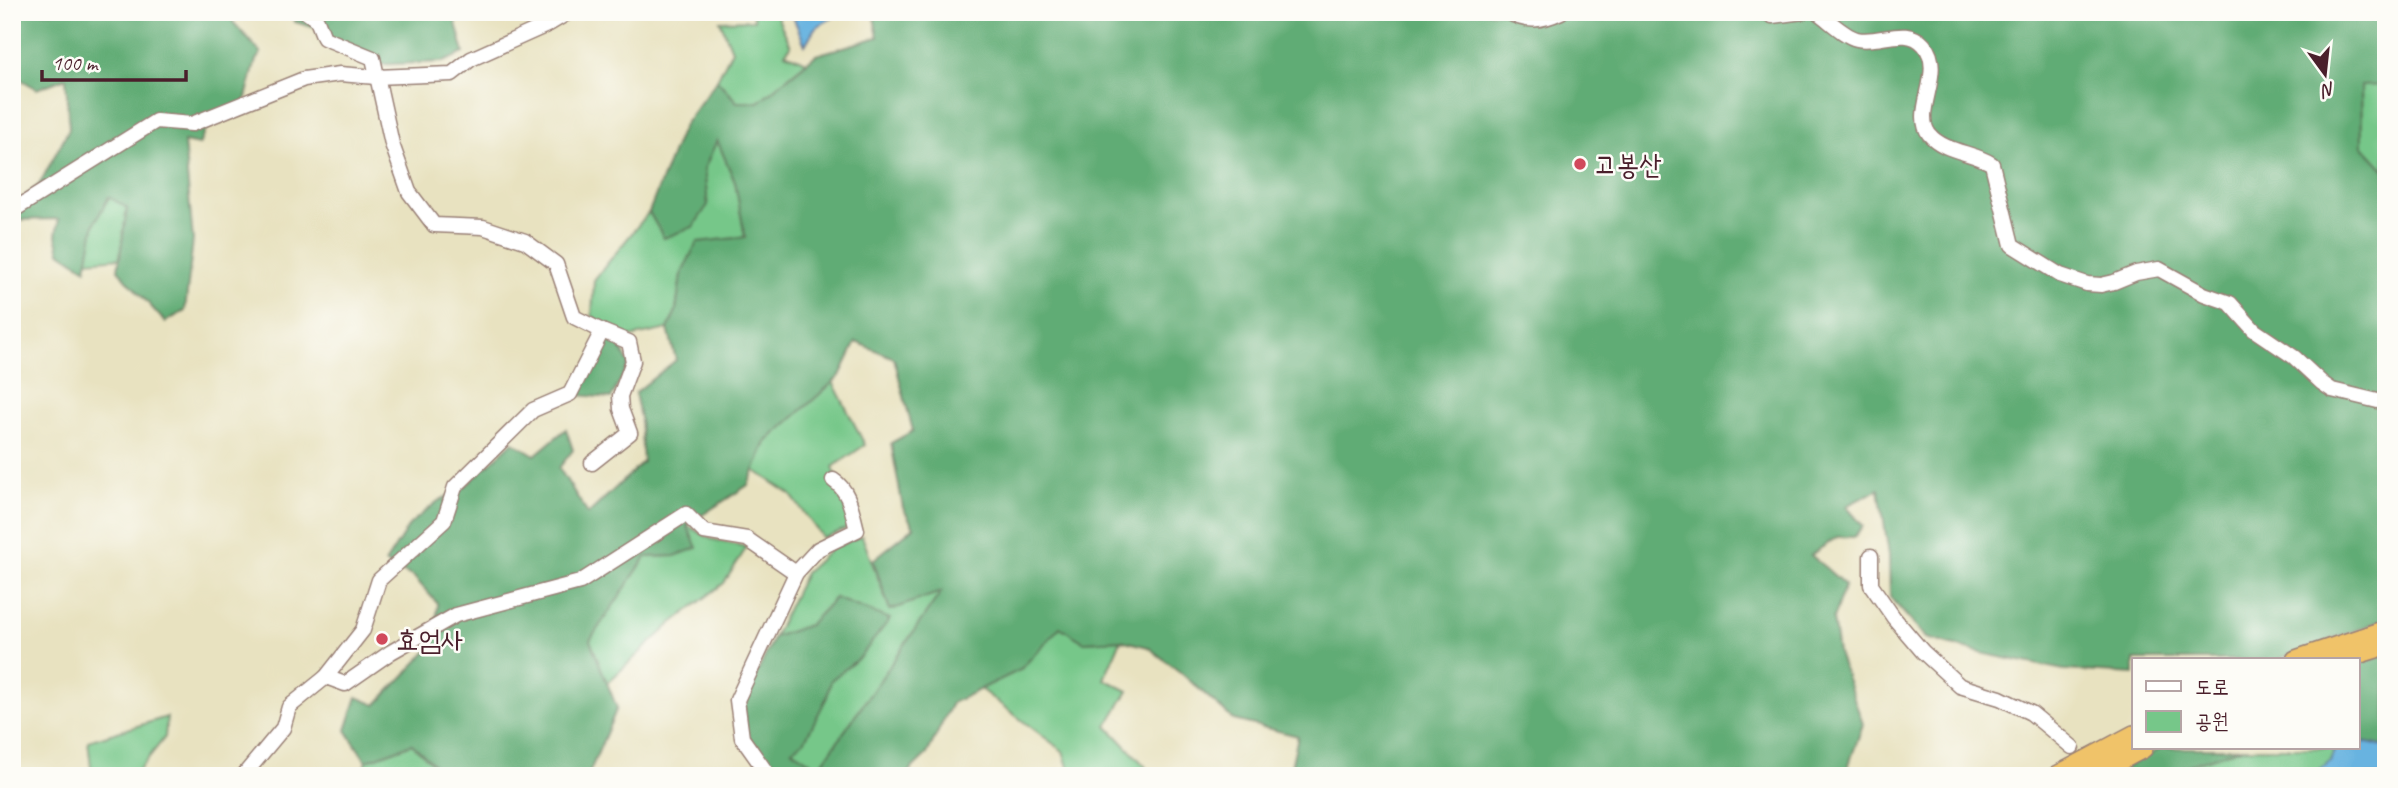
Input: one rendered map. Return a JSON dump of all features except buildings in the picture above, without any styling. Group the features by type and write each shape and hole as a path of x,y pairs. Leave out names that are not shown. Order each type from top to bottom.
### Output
{"highway":[{"path":"2302,658 2386,630"},
{"path":"2344,658 2386,645"},
{"path":"2057,776 2132,736"},
{"path":"2090,776 2139,750"}],"street":[{"path":"306,12 317,20 324,38 373,58 392,144 409,192 434,225 483,226 525,241 556,264 573,317 629,342 633,361 620,396 621,409 630,433 592,463"},
{"path":"12,211 156,121 192,124 304,79 340,74 376,77 452,74 471,59 549,24 569,12"},
{"path":"1508,12 1520,19 1536,20 1561,12"},
{"path":"1764,12 1772,16 1803,12"},
{"path":"1817,12 1854,39 1866,40 1902,34 1926,47 1933,68 1925,113 1929,134 1946,146 1981,157 1992,164 2012,245 2028,257 2060,275 2087,284 2101,285 2136,273 2159,269 2204,294 2230,303 2266,341 2294,357 2332,390 2386,403"},
{"path":"243,776 283,728 289,707 326,677 363,630 379,580 444,521 455,486 533,410 570,394 602,331"},
{"path":"769,776 742,738 737,700 796,573 818,549 857,530 848,497 840,485 833,481"},
{"path":"326,677 345,684 391,652 456,615 580,582 687,514 704,531 747,539 796,573"},
{"path":"1871,556 1871,585 1923,652 1960,686 2000,698 2031,713 2072,747"}],"green space":[{"path":"12,12 232,12 233,22 261,53 256,60 243,109 209,121 199,145 184,142 193,240 185,311 165,322 118,270 127,208 109,197 95,222 86,269 60,252 56,235 59,219 12,220 14,205 39,185 69,129 66,78 37,89 12,74"},
{"path":"293,12 453,12 464,53 443,62 370,65 321,42 316,28 295,22"},
{"path":"752,12 775,12 791,46 785,53 807,62 758,102 737,102 717,80 732,50 720,21 754,20"},
{"path":"873,12 2386,12 2386,85 2361,86 2362,145 2386,171 2386,619 2282,658 2132,658 2132,674 2064,670 1985,654 1926,638 1890,597 1889,555 1879,489 1846,506 1863,526 1854,537 1837,537 1811,555 1845,585 1833,619 1838,653 1863,724 1845,776 1289,776 1298,736 1234,720 1148,647 1121,640 1084,642 1060,627 1020,670 952,703 927,754 904,776 774,776 746,733 744,701 774,637 809,625 835,598 890,619 860,657 831,680 827,697 805,740 792,750 819,768 941,592 890,610 873,560 914,527 903,508 891,443 913,431 894,358 856,342 840,376 766,442 748,485 687,525 697,548 675,556 646,557 590,640 617,708 588,776 440,776 443,773 412,744 366,761 346,730 357,697 376,705 434,644 438,604 414,577 385,563 410,524 438,501 464,488 513,442 535,455 566,429 573,450 559,468 588,514 643,462 635,393 676,360 668,329 676,311 681,275 697,242 745,237 735,182 717,140 704,169 708,205 693,227 664,238 649,212 683,126 717,80 737,102 758,102 816,55 878,37"},
{"path":"2361,85 2386,85 2385,172 2362,145"},
{"path":"717,139 735,182 745,237 681,275 676,311 668,329 631,337 604,325 592,316 594,280 649,212 664,238 708,205 704,169"},
{"path":"109,196 127,208 120,258 87,261 95,222"},
{"path":"604,340 619,344 629,364 611,398 575,395"},
{"path":"833,382 865,445 833,467 851,527 823,538 790,494 754,470 766,442"},
{"path":"687,525 711,539 747,547 724,583 671,624 607,683 589,640 646,557 675,556"},
{"path":"862,536 890,610 942,591 819,768 792,751 827,697 831,680 860,657 835,598 809,625 774,637 805,573 832,548"},
{"path":"1060,627 1084,642 1121,640 1104,679 1128,691 1107,726 1145,766 1150,776 1071,776 1063,751 980,689 1020,670"},
{"path":"2386,654 2386,747 2360,741 2360,664"},
{"path":"167,717 165,737 134,776 92,776 88,741"},
{"path":"412,744 443,773 440,776 365,776 366,761"},
{"path":"2158,750 2235,750 2156,776 2107,776"},
{"path":"2235,750 2334,750 2330,761 2313,776 2156,776"}],"water":[{"path":"791,12 842,12 815,28 805,45"},
{"path":"2360,741 2386,747 2386,776 2313,776 2330,761 2334,750 2360,750"}],"place":[{"name":"고봉산","path":"1580,164"},
{"name":"효엄사","path":"382,639"}]}
